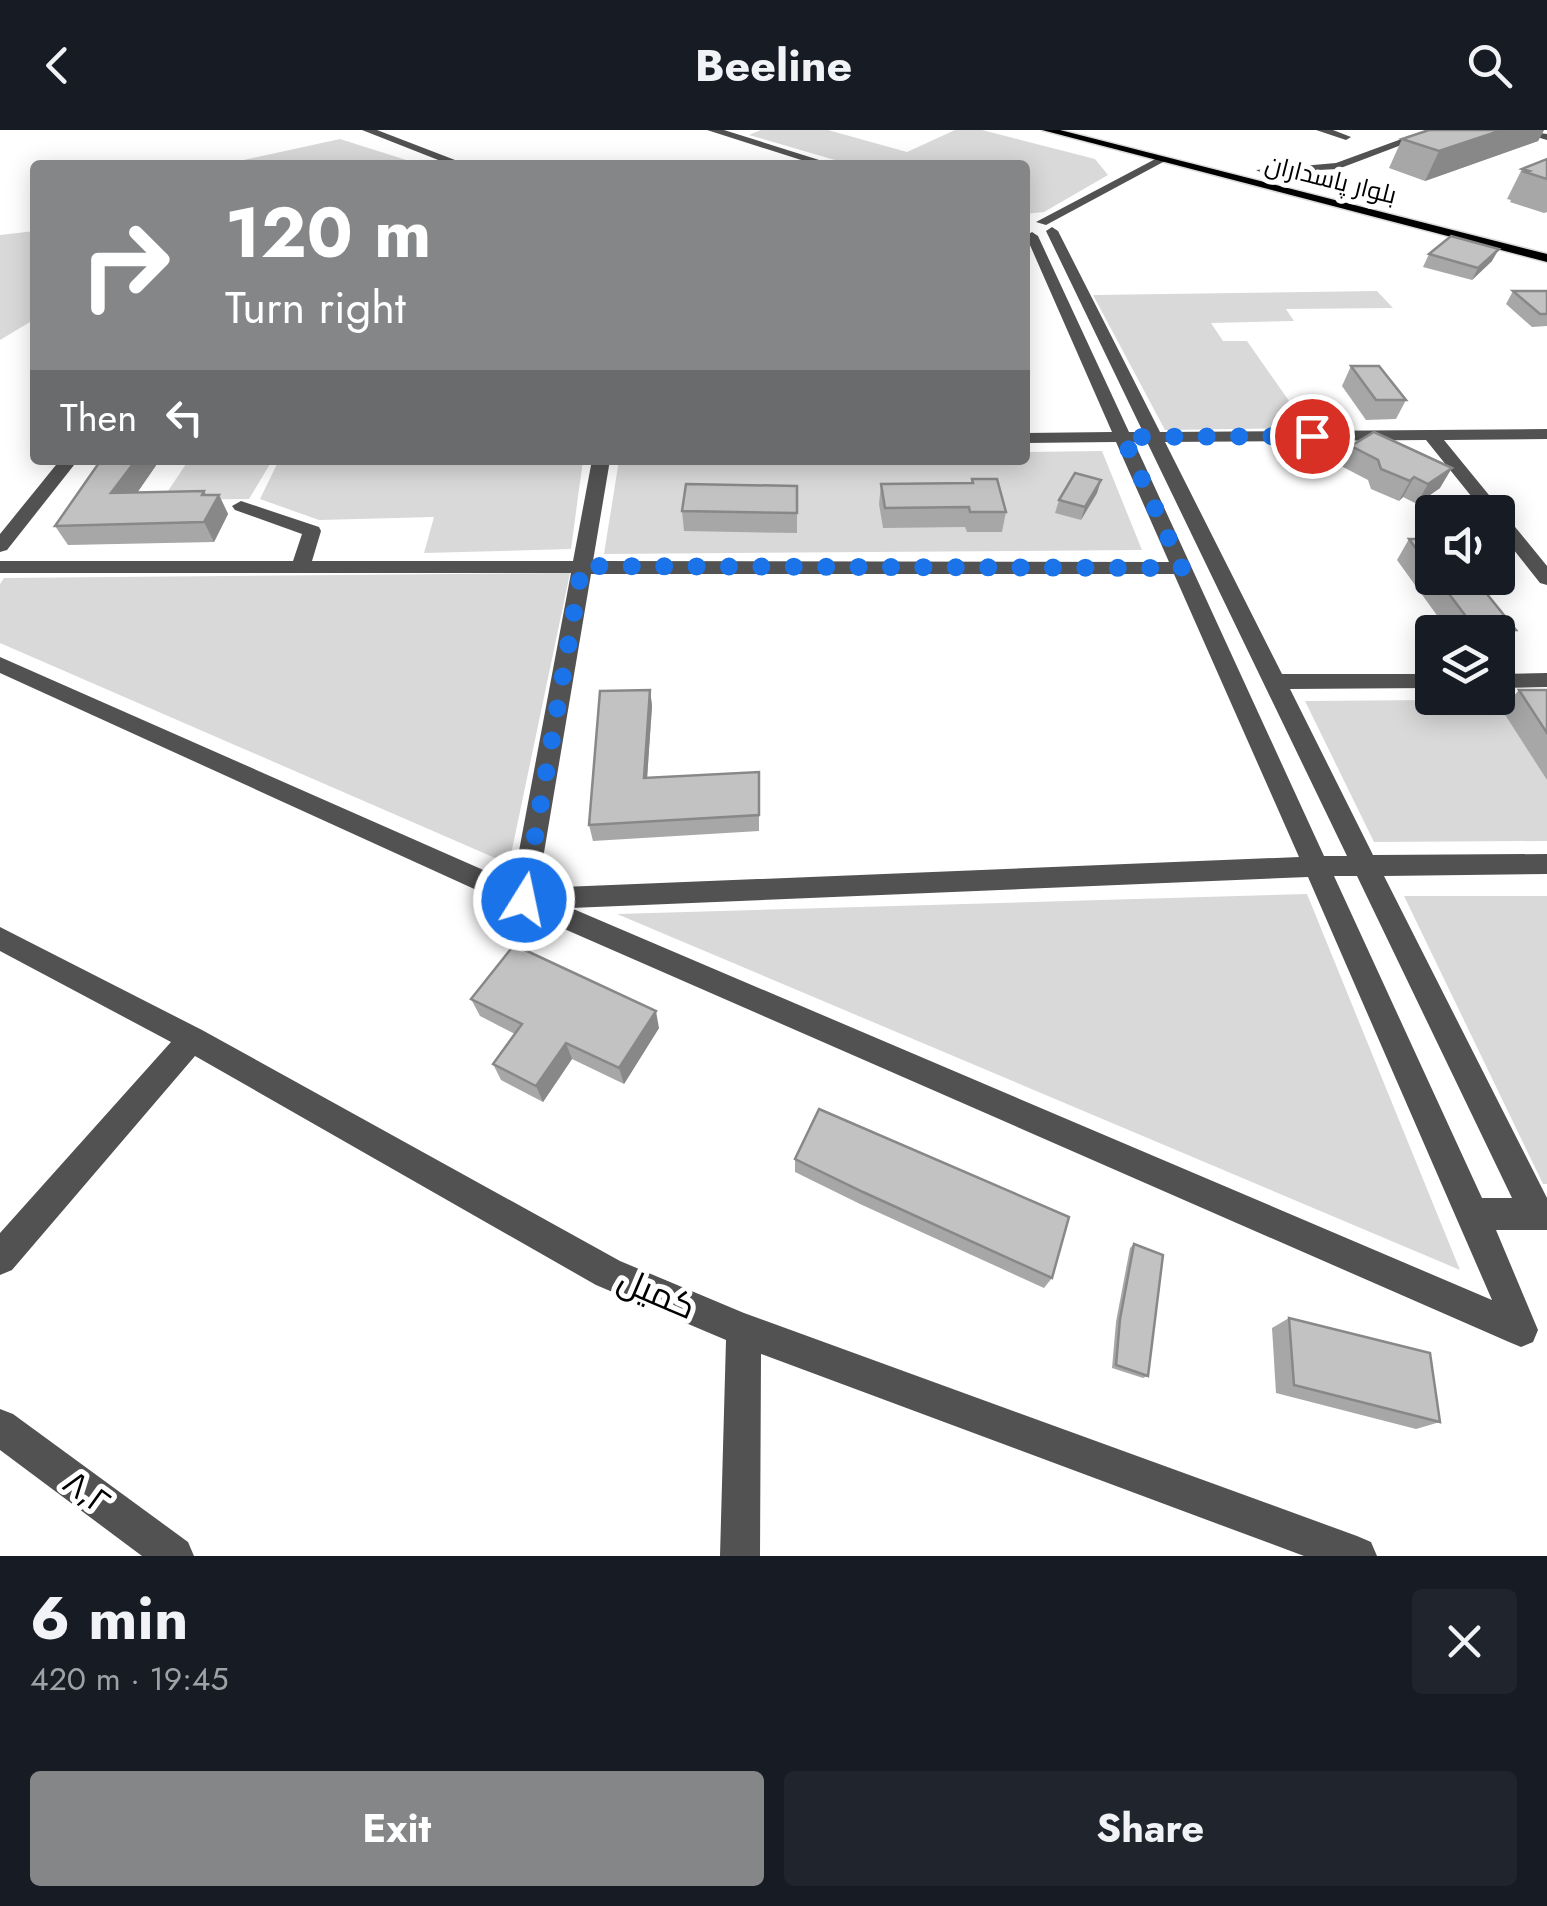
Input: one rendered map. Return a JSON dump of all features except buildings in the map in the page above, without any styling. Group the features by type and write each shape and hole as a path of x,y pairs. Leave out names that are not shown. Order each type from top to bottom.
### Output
{"main road":[{"name":"بلوار پاسداران","path":"1046,130 1547,258"},
{"name":"بلوار پاسداران","path":"1100,130 1262,170 1328,175"}],"street":[{"path":"367,130 448,160"},
{"path":"712,130 812,160"},
{"path":"1321,130 1346,137"},
{"path":"1262,170 1328,175 1432,130"},
{"path":"1524,130 1547,136"},
{"path":"1365,170 1416,153"},
{"path":"1035,229 1160,159"},
{"path":"1035,229 1154,437 1542,1214 1473,1214"},
{"path":"0,664 524,900 1522,1330 1123,437 1035,229"},
{"path":"1030,438 1547,434"},
{"path":"1432,435 1480,495"},
{"path":"0,546 66,465"},
{"path":"524,900 600,465"},
{"path":"241,506 312,532 301,566"},
{"path":"1515,539 1547,579"},
{"path":"0,567 1182,568"},
{"path":"1515,680 1547,680"},
{"path":"1274,682 1415,681"},
{"path":"524,900 1317,866 1547,864"},
{"name":"کمیل","path":"0,938 192,1039 608,1273 744,1330 1357,1556"},
{"path":"0,1258 192,1039"},
{"path":"740,1556 744,1330"},
{"name":"۸٫۲","path":"0,1427 174,1556"}],"shaded area":[{"path":"761,130 828,130 907,152 955,130 982,130 1095,159 1108,175 1044,212 1030,213 1030,160 835,160 749,135"},
{"path":"340,139 406,160 244,160"},
{"path":"30,232 30,322 0,340 0,235"},
{"path":"1377,291 1393,308 1286,309 1294,321 1211,323 1223,341 1247,341 1308,428 1165,430 1093,295"},
{"path":"1102,451 1142,550 604,554 618,465 1030,465 1030,452"},
{"path":"185,465 269,465 249,499 162,500"},
{"path":"277,465 582,465 571,549 424,553 434,517 319,520 260,499"},
{"path":"570,573 509,864 0,643 0,584 4,578"},
{"path":"1515,699 1547,699 1547,841 1374,842 1305,701 1415,700 1415,715 1515,715"},
{"path":"1307,894 1460,1270 617,914"},
{"path":"1404,896 1547,896 1547,1184 1543,1184"}],"route":[{"path":"524,900 582,566 1182,568 1123,437 1312,436"}]}
